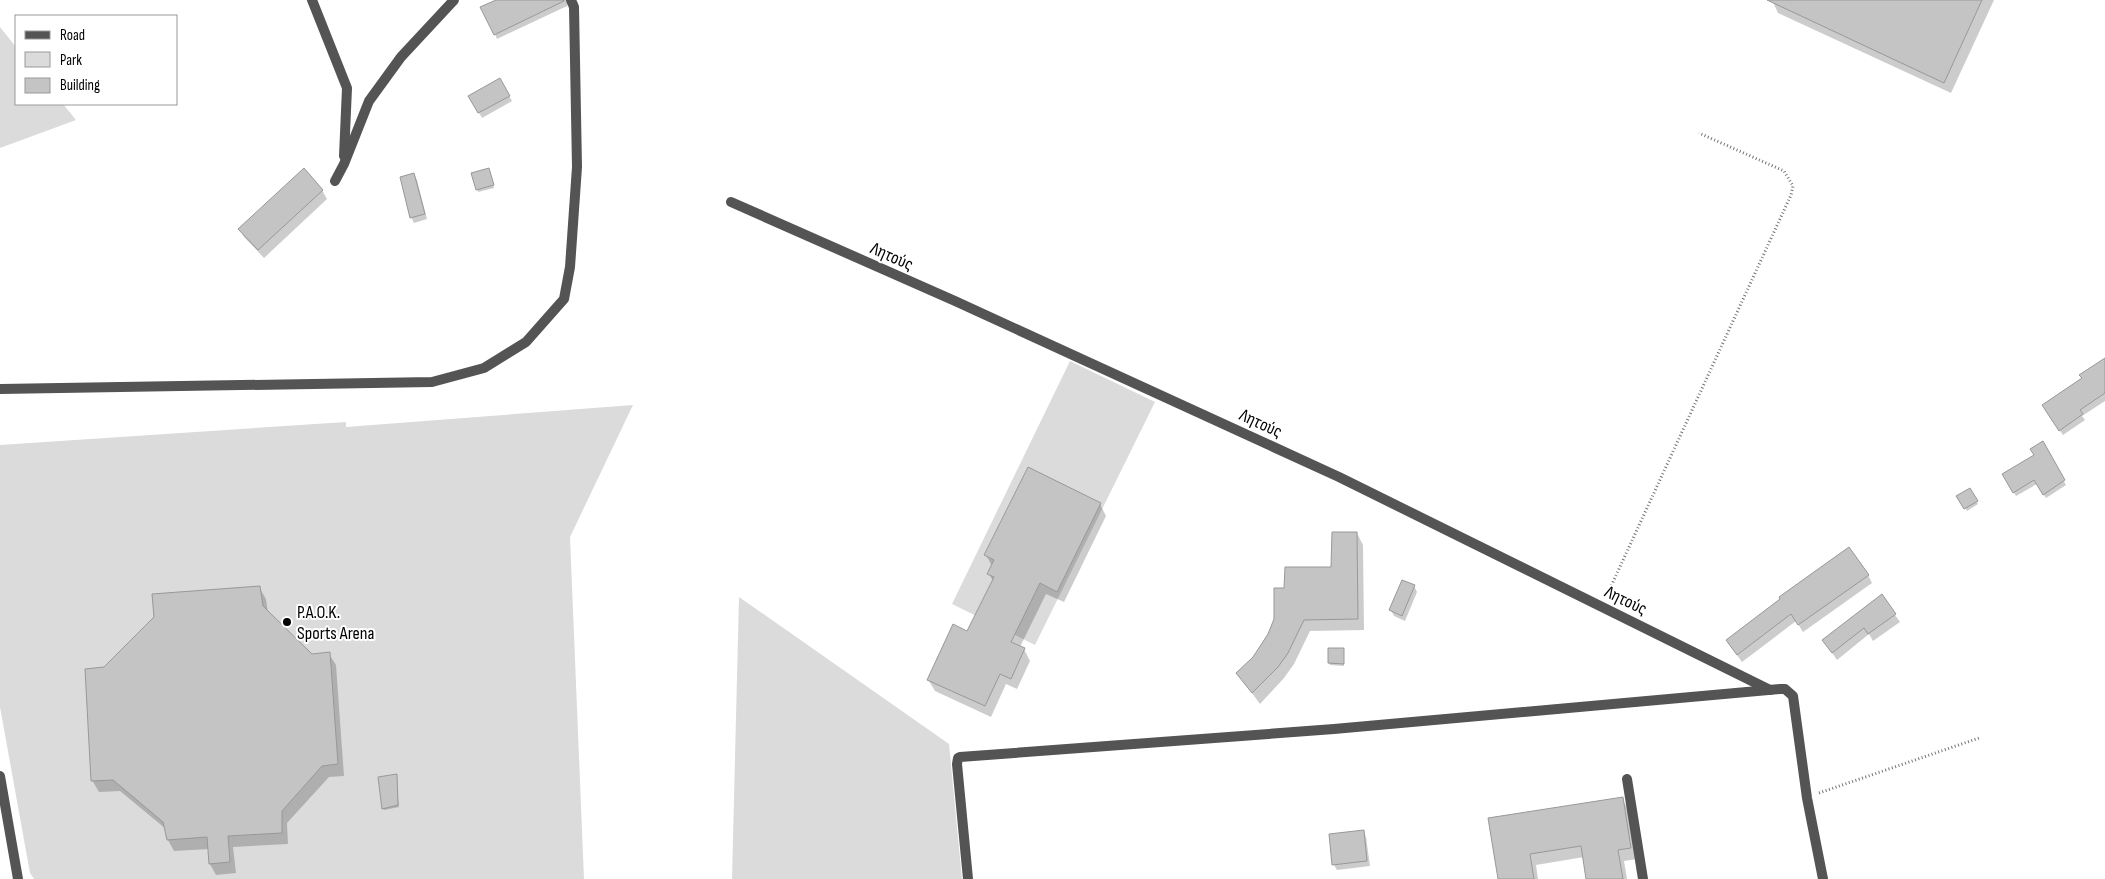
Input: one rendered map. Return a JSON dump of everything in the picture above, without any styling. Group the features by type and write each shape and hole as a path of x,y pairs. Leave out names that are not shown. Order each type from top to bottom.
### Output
{"street":[{"path":"312,0 347,88 344,164"},
{"path":"335,182 369,101 400,57 454,0"},
{"path":"0,389 432,382 484,368 526,342 564,299 570,267 577,167 574,7 571,0"},
{"name":"Λητούς","path":"731,202 955,301 1339,477 1770,690"},
{"path":"968,879 957,764 960,756 1334,729 1785,689 1793,696 1807,798 1822,879"},
{"path":"0,776 18,879"},
{"path":"1627,779 1643,879"}],"path":[{"path":"1602,607 1791,195 1793,186 1784,171 1699,133"},
{"path":"1807,798 1979,738"}],"green space":[{"path":"0,27 15,46 15,105 64,105 76,120 0,148"},
{"path":"1070,361 1155,402 1035,645 952,604"},
{"name":"P.A.O.K. Sports Arena","path":"633,405 570,537 584,879 34,879 30,873 0,707 0,445 346,422 346,427"},
{"path":"739,597 949,744 962,879 732,879"}],"building":[{"path":"496,0 564,1 494,35 480,7"},
{"path":"1767,0 1982,0 1944,83"},
{"path":"500,78 510,96 478,113 468,96"},
{"path":"304,168 323,190 258,250 238,229"},
{"path":"489,168 494,185 476,190 471,173"},
{"path":"414,173 425,214 410,218 400,177"},
{"path":"2105,358 2105,393 2080,410 2083,414 2059,431 2042,405 2082,378 2079,375"},
{"path":"2043,441 2065,480 2043,495 2034,480 2013,493 2002,474 2034,455 2030,449"},
{"path":"1028,467 1101,503 1057,592 1040,583 1011,642 1025,648 1011,679 1000,674 985,706 927,680 953,624 967,631 994,577 987,574 994,560 984,555"},
{"path":"1970,488 1978,501 1964,509 1956,496"},
{"path":"1332,532 1357,532 1358,619 1304,620 1288,653 1278,667 1252,693 1236,673 1253,657 1268,634 1274,619 1274,588 1284,588 1285,567 1331,567"},
{"path":"1849,547 1869,575 1798,625 1791,614 1737,655 1726,640 1780,599 1779,597"},
{"path":"1402,580 1415,585 1402,616 1389,610"},
{"path":"260,586 263,606 312,654 330,652 338,764 322,766 282,811 282,833 228,836 230,862 209,864 207,837 167,840 163,822 113,780 91,781 85,669 104,667 154,617 152,594"},
{"path":"1882,594 1896,614 1868,634 1864,628 1832,653 1822,640"},
{"path":"1328,648 1344,648 1344,664 1328,663"},
{"path":"397,774 398,805 382,809 378,777"},
{"path":"1623,797 1631,848 1618,850 1623,879 1586,879 1581,846 1530,854 1534,879 1498,879 1488,818"},
{"path":"1364,830 1367,861 1332,865 1329,834"}],"place":[{"name":"P.A.O.K. Sports Arena","path":"287,622"}]}
